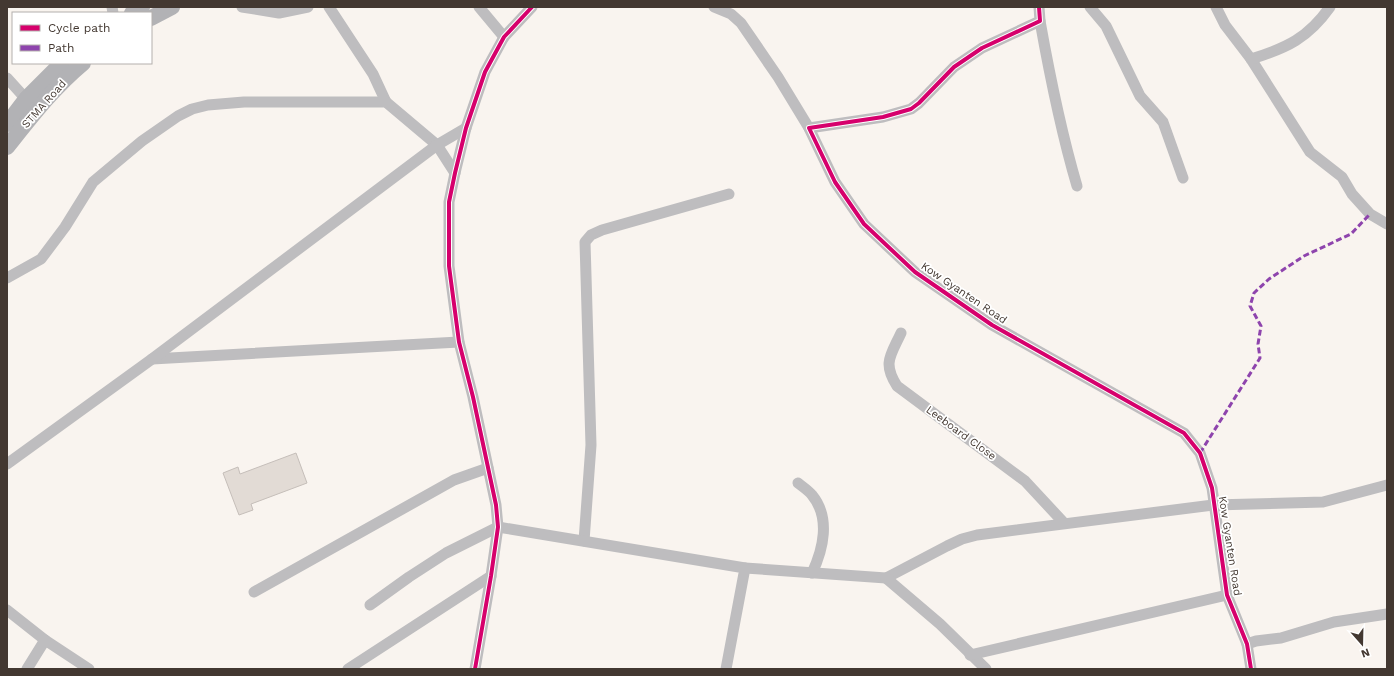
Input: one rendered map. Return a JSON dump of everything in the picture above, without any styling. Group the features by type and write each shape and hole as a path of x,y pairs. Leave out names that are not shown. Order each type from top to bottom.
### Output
{"main road":[{"path":"152,17 172,7"},
{"name":"STMA Road","path":"7,124 26,99 61,64"},
{"name":"STMA Road","path":"7,147 37,108 82,64"}],"street":[{"path":"242,7 279,13 308,7"},
{"path":"329,7 373,74 386,102 437,145 455,173"},
{"path":"480,7 504,37"},
{"path":"474,669 491,576 498,527 496,505 473,397 459,342 449,266 450,202 455,173 466,128 485,72 504,37 532,7"},
{"name":"Kow Gyanten Road","path":"714,7 731,14 741,23 778,78 808,128 835,182 864,224 915,272 992,325 1184,433 1200,453 1212,488 1213,505 1227,595 1248,644 1251,669"},
{"path":"1039,7 1040,21 1056,105 1077,186"},
{"path":"1090,7 1106,26 1140,96 1163,122 1183,178"},
{"path":"1216,7 1225,25 1251,59 1310,152 1342,178 1352,194 1370,214 1387,224"},
{"path":"1251,59 1286,47 1306,34 1320,21 1330,7"},
{"path":"808,128 883,117 911,109 919,103 954,67 982,48 1040,21"},
{"path":"7,78 26,99"},
{"path":"7,278 41,259 65,227 93,182 142,141 178,116 192,109 208,105 244,102 386,102"},
{"path":"7,464 152,358 437,145 466,128"},
{"path":"584,541 591,445 586,242 591,235 602,230 729,194"},
{"name":"Leeboard Close","path":"901,332 888,362 890,376 897,386 1025,481 1064,524"},
{"path":"152,358 459,342"},
{"path":"254,592 454,480 488,468"},
{"path":"798,483 812,495 820,509 823,523 823,534 819,558 812,573"},
{"path":"370,605 446,553 498,527 745,568 886,578 962,539 977,535 1213,505 1323,502 1387,485"},
{"path":"726,669 745,568"},
{"path":"348,669 491,576"},
{"path":"886,578 940,624 986,669"},
{"path":"970,654 1227,595"},
{"path":"7,610 45,640 89,669"},
{"path":"1248,644 1256,641 1281,638 1334,622 1387,614"},
{"path":"27,669 45,640"}],"building":[{"path":"296,453 307,483 251,504 253,510 239,515 223,473 238,467 240,474"}],"marked path":[{"path":"1200,453 1260,358 1258,344 1261,326 1250,306 1254,293 1269,279 1304,256 1351,234 1370,214"}],"cycle path":[{"path":"475,669 498,527 496,505 473,397 459,342 449,266 449,202 466,128 485,72 504,37 532,7"},
{"path":"1039,7 1040,21 982,48 954,67 919,103 911,109 883,117 809,128 835,182 864,224 915,272 992,325 1184,433 1200,453 1212,488 1227,595 1247,644 1251,669"}]}
